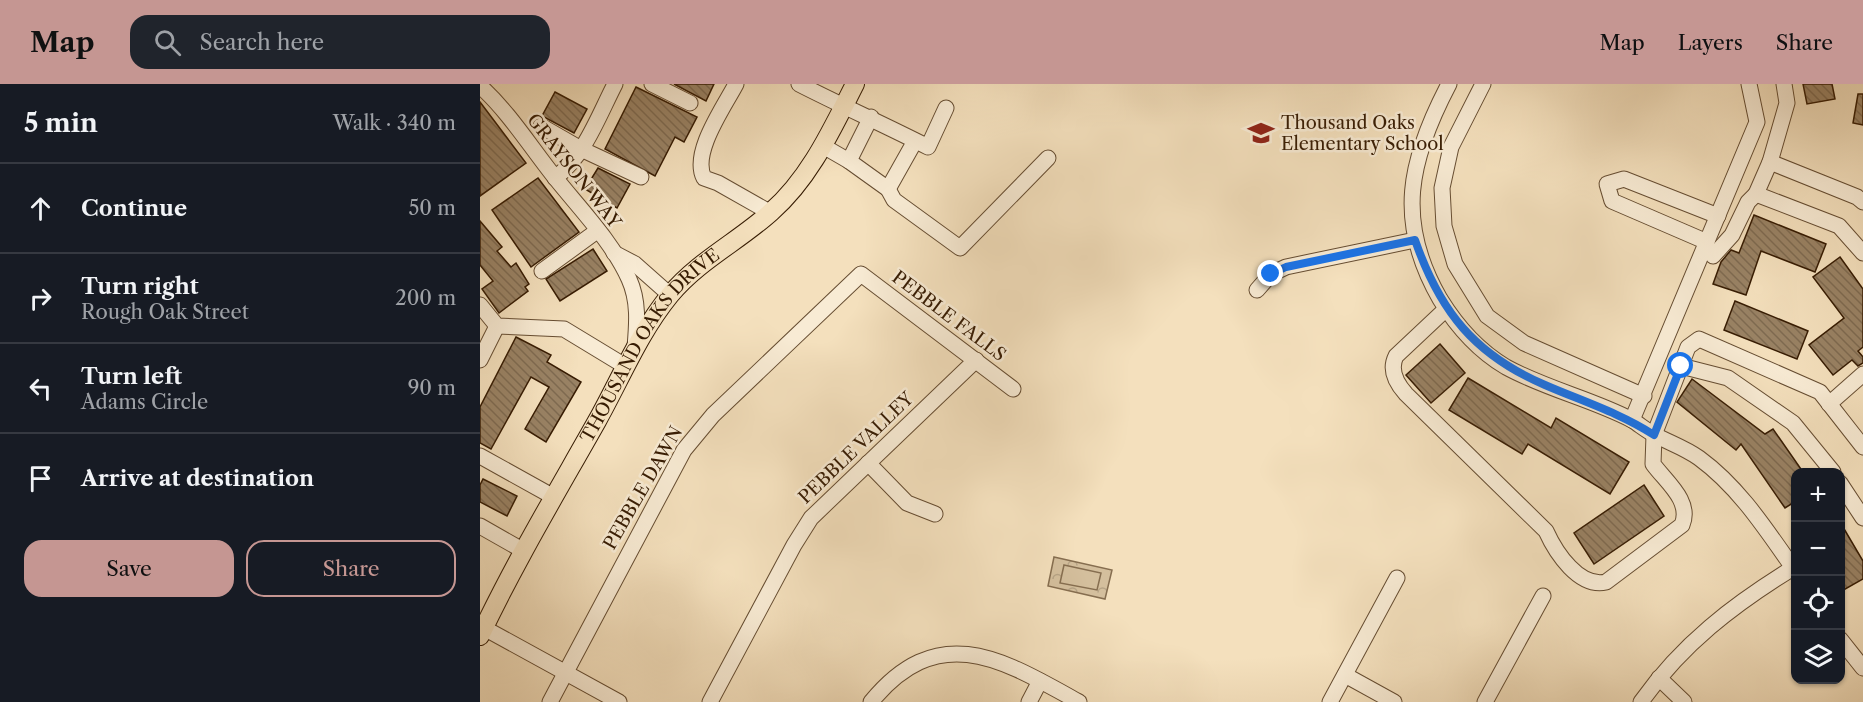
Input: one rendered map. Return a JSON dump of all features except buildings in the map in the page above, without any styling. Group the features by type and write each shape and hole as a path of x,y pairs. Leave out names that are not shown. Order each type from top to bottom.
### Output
{"main road":[{"name":"THOUSAND OAKS DRIVE","path":"482,632 552,496 645,328 670,295 710,259 771,213 805,175 823,146 855,84"}],"street":[{"path":"555,178 570,166 581,149 615,84"},
{"path":"652,84 690,103"},
{"path":"736,84 704,145 699,169 704,178 718,183 771,213"},
{"path":"799,84 843,107 871,117 928,147 946,108"},
{"path":"1449,84 1425,133 1416,162 1412,213 1415,240 1429,279 1446,309 1476,343 1505,366 1632,420 1654,435 1698,457 1724,478 1745,500 1791,566"},
{"path":"1483,84 1451,147 1442,188 1444,226 1455,264 1487,316 1524,344 1642,399"},
{"path":"1632,420 1710,249 1718,216 1757,122 1749,84"},
{"path":"1710,249 1732,235 1748,202 1756,194 1770,162 1786,103 1784,84"},
{"name":"GRAYSON WAY","path":"480,86 614,253 630,280 635,298 637,315 635,347"},
{"path":"849,161 871,117"},
{"path":"541,126 581,149 641,177"},
{"path":"888,189 915,141"},
{"path":"823,146 849,161 888,189 894,200 960,248 1048,158"},
{"path":"1770,162 1857,197 1863,202"},
{"path":"1710,249 1612,201 1607,184 1624,179 1718,216"},
{"path":"1756,194 1839,226 1863,253"},
{"path":"542,271 597,231"},
{"path":"1257,290 1271,274 1286,267 1415,240"},
{"name":"GRAYSON WAY","path":"614,253 635,264 670,295"},
{"name":"PEBBLE FALLS","path":"861,274 1013,389"},
{"name":"PEBBLE DAWN","path":"550,702 684,450 698,432 861,274"},
{"path":"480,305 497,326 564,329 625,366"},
{"path":"1446,309 1396,356 1393,363 1394,377 1406,394 1546,531 1552,546 1586,581 1597,584 1606,582 1682,525 1685,509 1679,497 1653,464 1654,435 1688,347 1699,339 1820,392 1863,447"},
{"path":"480,360 497,326"},
{"name":"PEBBLE VALLEY","path":"710,702 794,545 811,518 976,360"},
{"path":"1681,366 1728,378 1793,423 1830,468"},
{"path":"1829,404 1863,374"},
{"path":"480,456 552,496"},
{"path":"868,463 907,503 935,514"},
{"path":"1845,488 1857,499 1863,518"},
{"path":"480,526 524,551"},
{"path":"1641,702 1685,647 1712,623 1743,599 1791,572"},
{"path":"1330,702 1397,578"},
{"path":"1485,702 1543,596"},
{"path":"482,632 619,702"},
{"path":"1845,645 1863,668"},
{"path":"871,702 886,684 904,669 936,657 975,654 997,660 1079,702"},
{"path":"1344,675 1394,702"},
{"path":"1659,678 1684,702"},
{"path":"1029,702 1040,681"}],"green space":[{"path":"1054,557 1112,570 1105,599 1048,586"},
{"path":"1064,565 1101,573 1097,590 1060,583"}],"place":[{"name":"Thousand Oaks Elementary School","path":"1261,133"}],"route":[{"path":"1271,274 1286,267 1415,240 1429,279 1446,309 1476,343 1505,366 1544,385 1632,420 1654,435 1681,366"}]}
